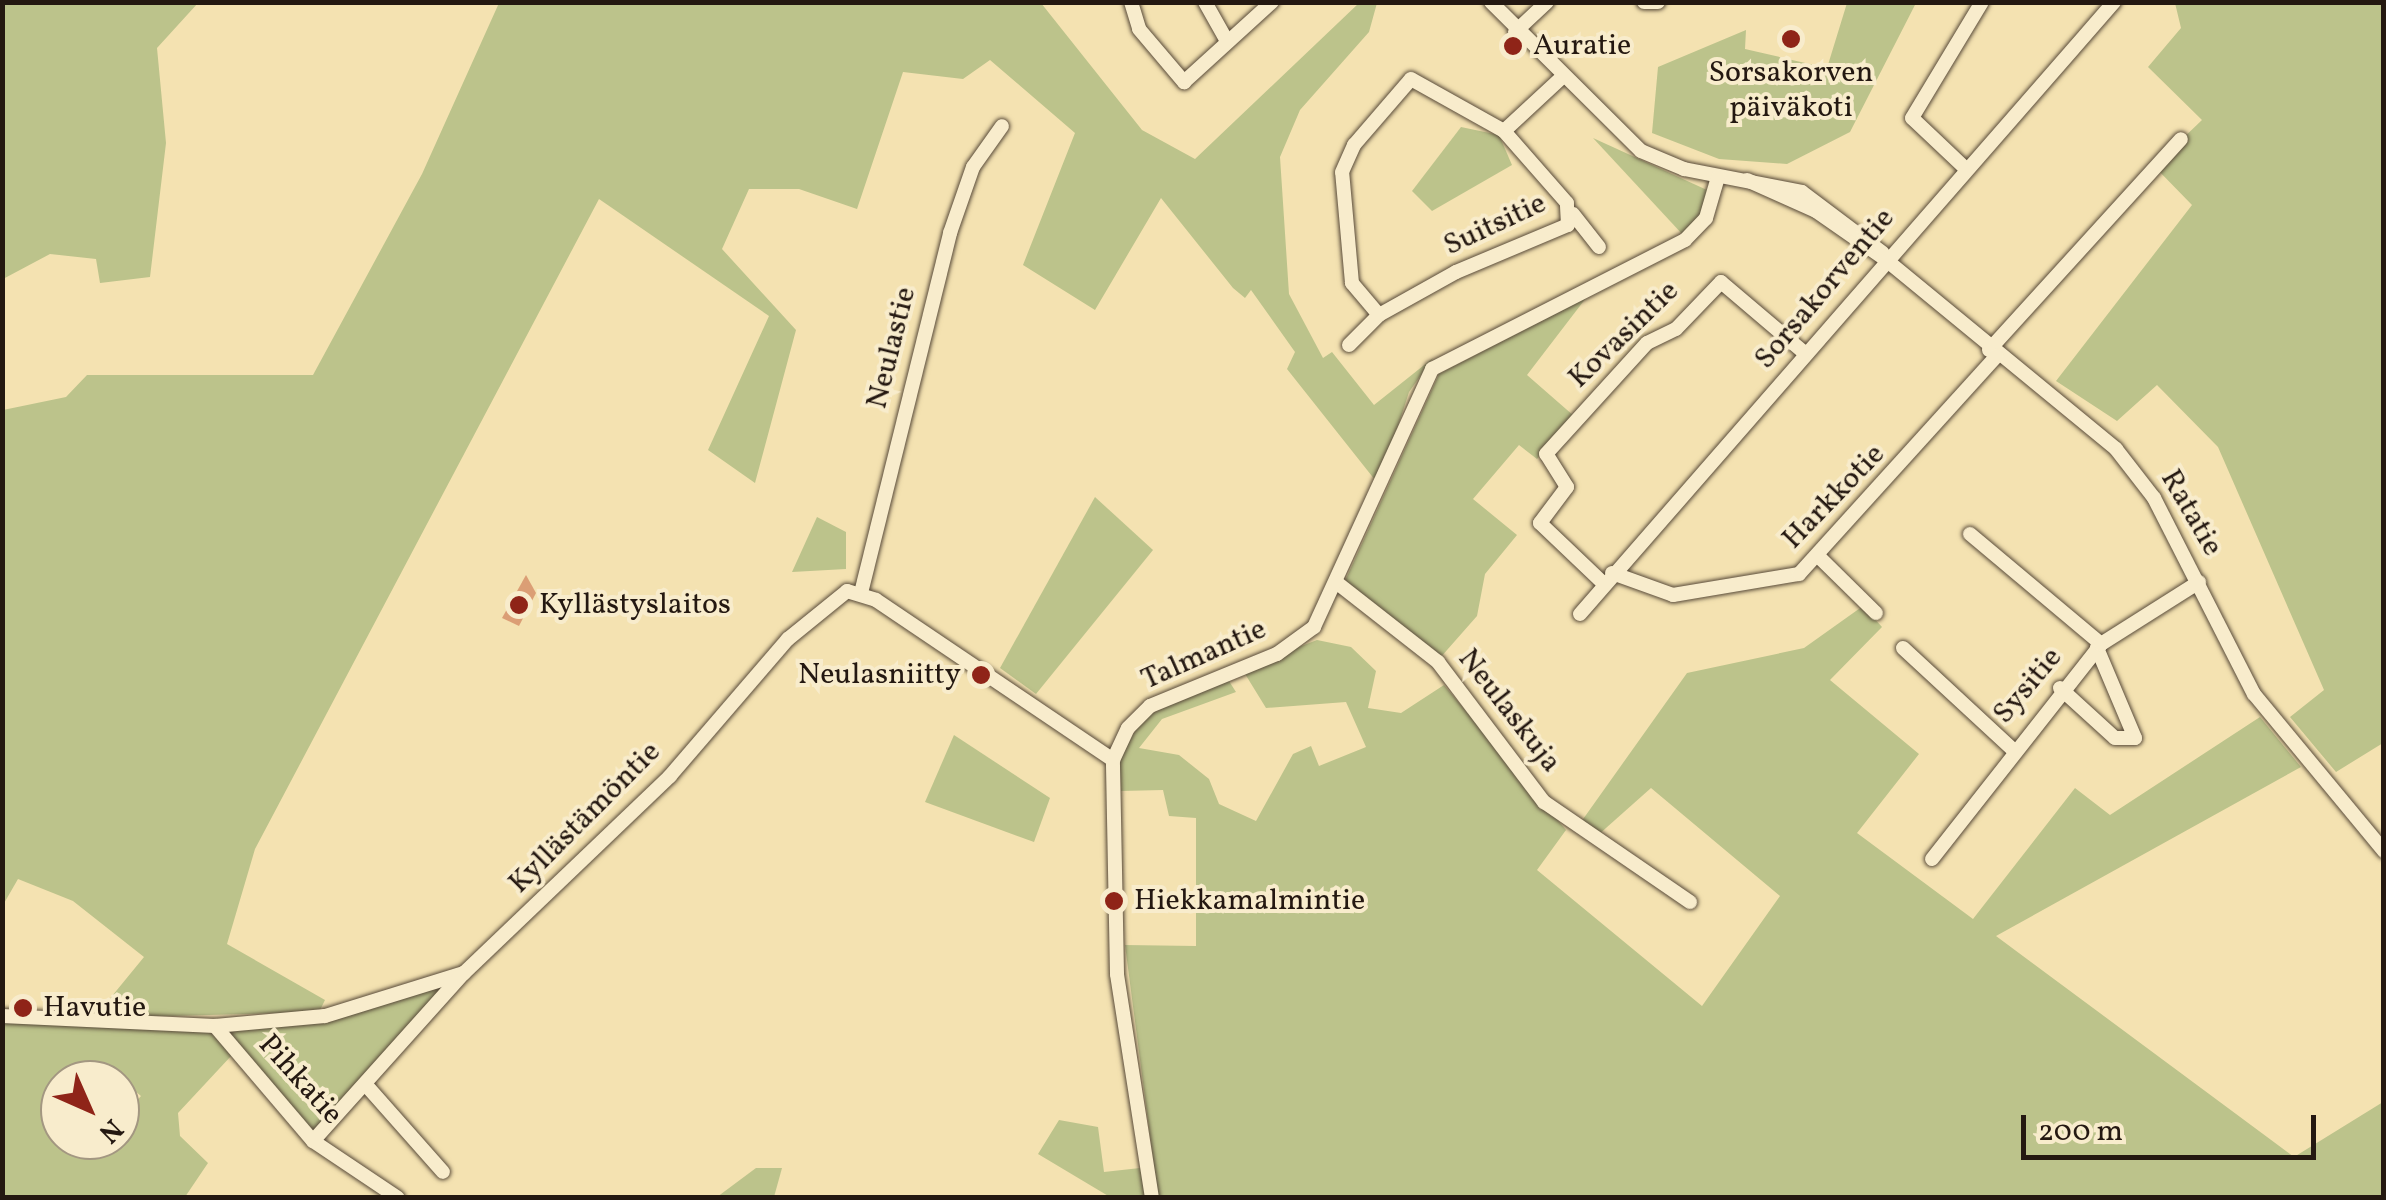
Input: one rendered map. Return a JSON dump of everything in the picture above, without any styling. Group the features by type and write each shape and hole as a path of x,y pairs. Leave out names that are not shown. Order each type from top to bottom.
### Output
{"street":[{"path":"1130,2 1140,29 1184,82 1272,2"},
{"path":"1205,2 1227,41"},
{"name":"Ratatie","path":"1491,2 1560,79 1640,151 1718,176 1747,180 1822,202 1993,353 2116,449 2199,582 2273,720 2384,851"},
{"path":"1515,32 1547,2"},
{"path":"1644,2 1658,2"},
{"path":"1966,169 1912,118 1982,2"},
{"name":"Sorsakorventie","path":"1580,614 1607,578 2109,4"},
{"path":"1379,315 1352,282 1342,172 1362,133 1411,79 1504,131 1560,79"},
{"name":"Neulastie","path":"862,593 950,233 973,168 1002,126"},
{"name":"Suitsitie","path":"1349,345 1379,315 1568,225 1573,214 1504,131"},
{"name":"Harkkotie","path":"1607,578 1674,596 1800,574 1822,559 1993,353 2181,139"},
{"name":"Talmantie","path":"1113,760 1150,706 1306,637 1336,582 1432,368 1684,240 1706,218 1718,176"},
{"path":"1573,214 1599,247"},
{"name":"Kovasintie","path":"1607,578 1540,523 1566,486 1544,459 1573,424 1647,343 1676,329 1721,282 1806,354"},
{"path":"1970,534 2099,646 2135,738 2115,738 2060,688"},
{"path":"1822,559 1876,613"},
{"name":"Neulaskuja","path":"1336,582 1438,662 1544,802 1690,902"},
{"name":"Sysitie","path":"1932,859 2012,749 2099,646 2199,582"},
{"path":"862,593 1113,760 1121,1024 1152,1198"},
{"name":"Kyllästämöntie","path":"2,1016 215,1026 325,1016 464,972 670,776 821,606 862,593"},
{"path":"1902,648 2012,749"},
{"path":"314,1141 464,972"},
{"name":"Pihkatie","path":"215,1026 314,1141 398,1198"},
{"path":"366,1084 443,1172"}],"green space":[{"path":"3,2 198,3 157,48 166,143 150,277 100,283 96,259 50,254 3,279"},
{"path":"499,3 1041,3 1142,130 1195,159 1359,3 1377,3 1369,32 1300,110 1280,157 1289,294 1323,358 1332,352 1374,405 1433,358 1409,392 1379,485 1287,369 1295,352 1251,290 1245,298 1233,288 1161,198 1095,310 1023,265 1075,133 990,60 963,79 903,72 857,209 799,189 749,189 722,249 796,330 755,483 708,450 769,316 599,199 255,849 227,944 325,1000 319,1012 94,1018 144,957 73,901 18,879 3,905 3,410 66,397 87,375 313,375 422,174"},
{"path":"1847,3 1916,3 1850,132 1787,164 1719,159 1652,133 1658,67 1746,30 1745,49 1827,68"},
{"path":"2175,3 2383,3 2383,743 2336,772 2290,717 2324,690 2218,447 2157,385 2117,421 2056,381 2192,205 2154,166 2202,120 2148,67 2181,28"},
{"path":"1461,127 1499,135 1512,165 1432,211 1412,191"},
{"path":"1593,138 1707,190 1705,211 1683,235"},
{"path":"1586,298 1527,375 1574,416 1537,459 1519,445 1473,499 1517,535 1485,574 1477,616 1440,658 1345,581 1439,374"},
{"path":"1095,497 1153,550 1036,694 1000,668"},
{"path":"817,517 846,532 846,569 792,572"},
{"path":"1863,606 1882,627 1830,680 1919,754 1857,833 1973,919 2075,788 2110,815 2260,717 2301,767 1996,936 2294,1157 2383,1102 2383,1197 1158,1197 1125,945 1196,946 1196,818 1169,816 1163,790 1121,791 1119,761 1142,718 1227,678 1236,692 1162,719 1139,748 1179,755 1209,779 1219,804 1256,821 1293,754 1311,746 1319,766 1366,747 1346,702 1266,708 1242,669 1317,640 1351,647 1376,671 1368,708 1401,713 1444,685 1566,830 1537,870 1702,1006 1780,896 1651,788 1597,836 1581,822 1687,673 1804,648"},
{"path":"954,735 1050,798 1034,842 925,802"},
{"path":"453,983 314,1137 224,1029 324,1023"},
{"path":"2,1021 210,1032 232,1055 178,1113 180,1136 208,1163 185,1197 3,1197"},
{"path":"1059,1120 1098,1127 1104,1172 1140,1168 1145,1197 1110,1197 1038,1154"},
{"path":"756,1168 782,1168 774,1197 717,1197"}],"building":[{"name":"Kyllästyslaitos","path":"526,575 536,593 519,626 502,618"}],"place":[{"name":"Sorsakorven päiväkoti","path":"1791,39"},
{"name":"Auratie","path":"1513,46"},
{"name":"Kyllästyslaitos","path":"519,605"},
{"name":"Neulasniitty","path":"981,675"},
{"name":"Hiekkamalmintie","path":"1114,901"},
{"name":"Havutie","path":"23,1008"}]}
